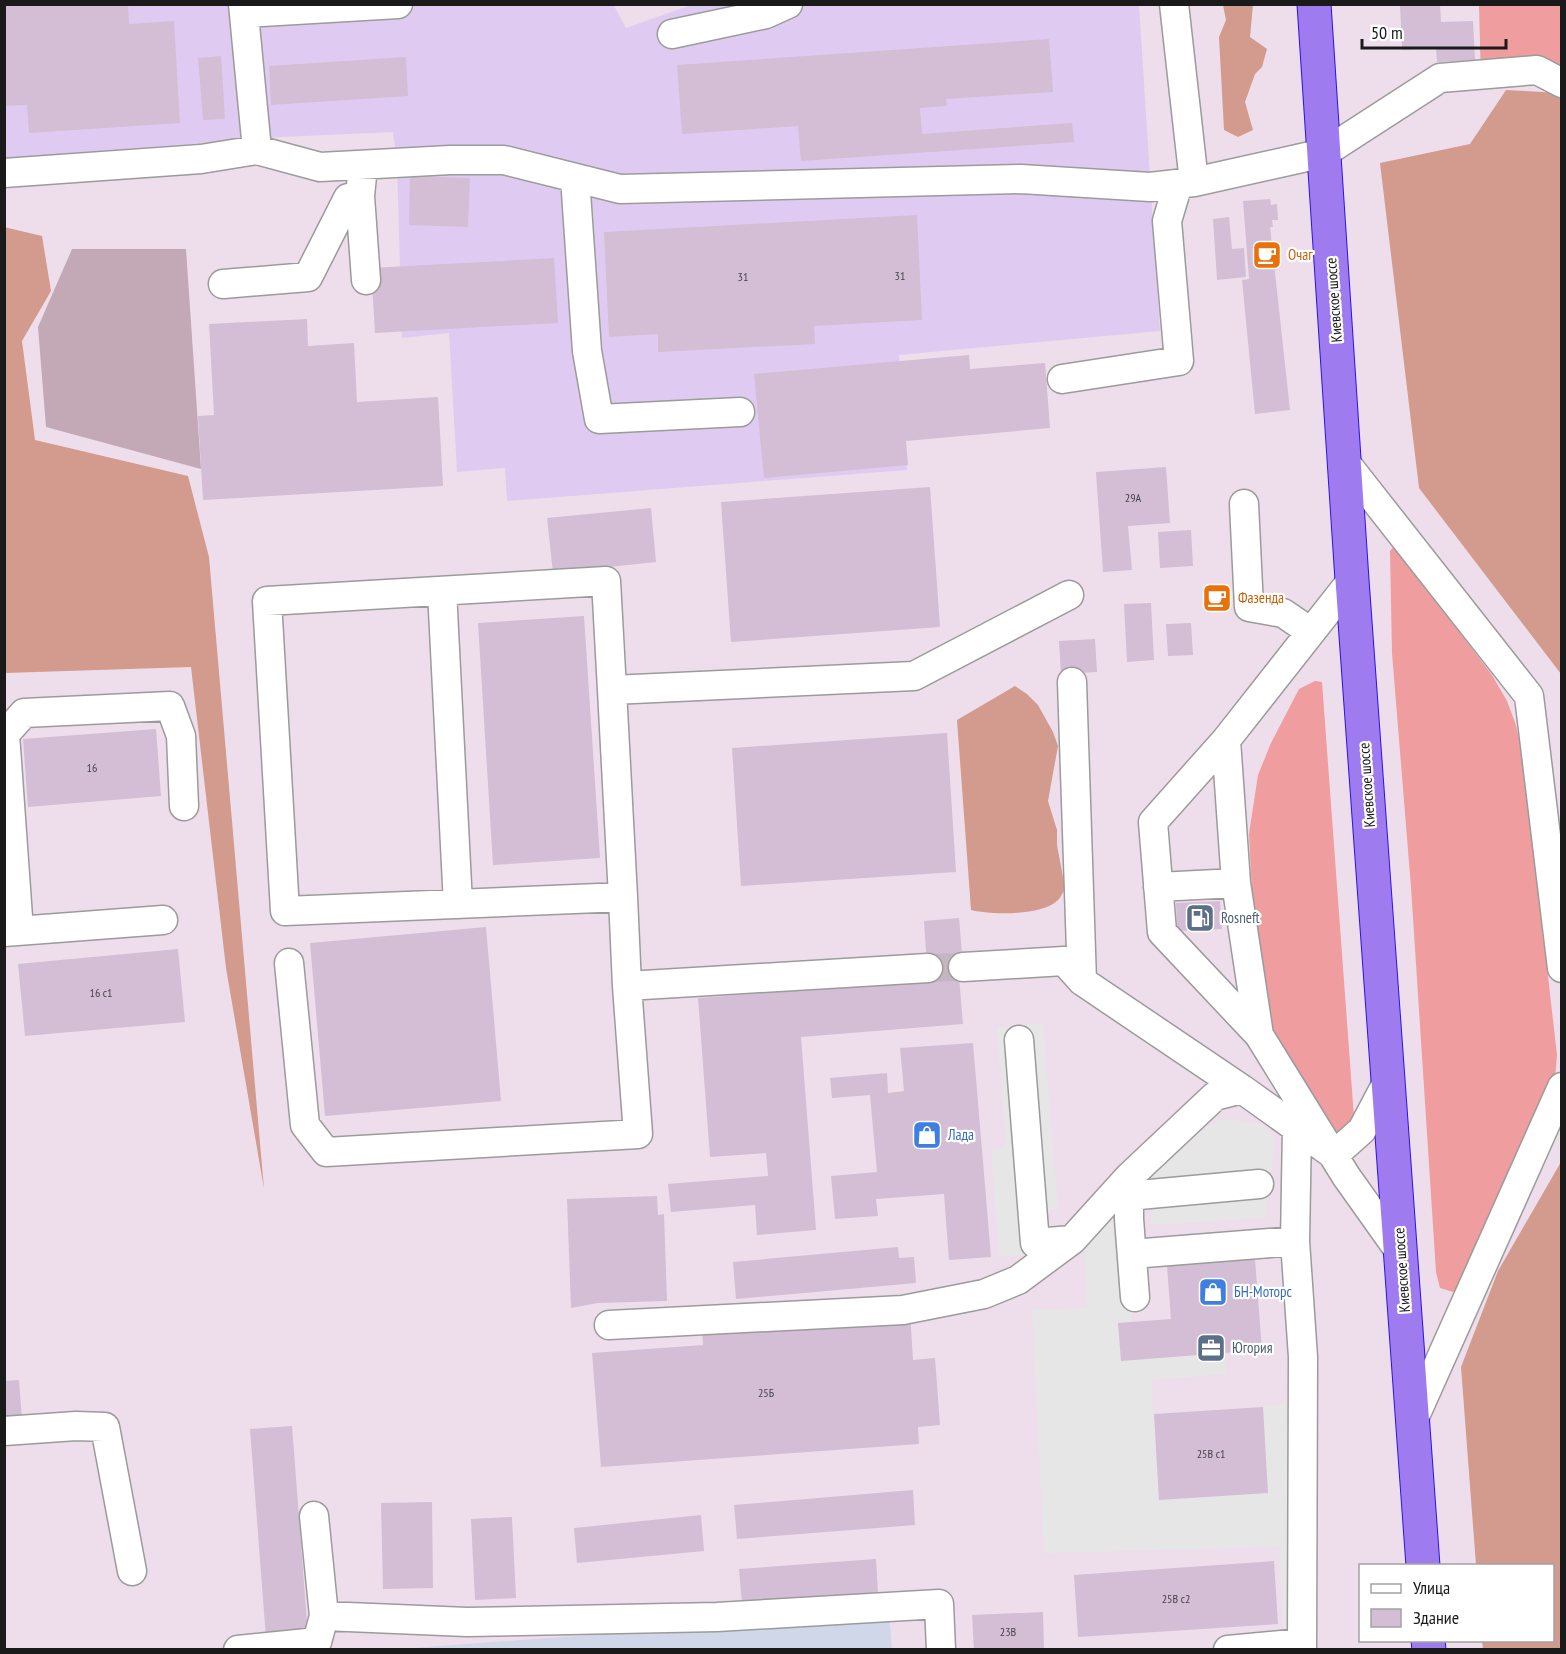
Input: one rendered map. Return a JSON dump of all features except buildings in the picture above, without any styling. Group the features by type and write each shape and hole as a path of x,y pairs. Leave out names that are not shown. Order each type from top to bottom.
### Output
{"highway":[{"name":"Киевское шоссе","path":"1314,4 1352,580 1423,1564"}],"street":[{"path":"257,150 243,9 398,4"},
{"path":"672,34 766,14 788,4"},
{"path":"1062,379 1179,361 1167,221 1186,183 1174,4"},
{"path":"4,173 201,159 257,150 320,167 450,160 504,160 620,189 1021,179 1150,187 1186,183 1324,153 1440,78 1553,74"},
{"path":"363,165 360,196 366,280"},
{"path":"575,178 587,351 599,419 740,412"},
{"path":"223,284 308,277 348,198 360,196"},
{"path":"1345,462 1529,696 1562,968"},
{"path":"1244,504 1249,607 1283,613 1311,632"},
{"path":"1352,580 1226,740 1153,822 1162,932 1259,1035 1346,1176 1400,1252"},
{"path":"289,963 305,1125 326,1152 638,1134 627,986 623,897 606,581 267,601 285,911 623,897"},
{"path":"442,591 458,904"},
{"path":"612,690 914,676 1069,595"},
{"path":"1072,682 1082,981"},
{"path":"163,920 12,931 5,734 24,713 170,706 181,736 184,806"},
{"path":"1226,740 1236,883 1259,1035"},
{"path":"1158,887 1236,883"},
{"path":"963,967 1064,961 1082,981 1242,1089 1334,1155"},
{"path":"627,986 928,968"},
{"path":"1019,1040 1035,1243 1072,1240"},
{"path":"1334,1155 1362,1130 1389,1079"},
{"path":"1412,1423 1562,1087"},
{"path":"609,1325 903,1310 984,1294 1018,1280 1072,1240 1215,1096 1242,1089"},
{"path":"1228,1650 1302,1646 1303,1357 1295,1240 1296,1128"},
{"path":"1128,1186 1259,1184"},
{"path":"1128,1186 1135,1297"},
{"path":"1132,1254 1295,1240"},
{"path":"4,1431 105,1426 132,1571"},
{"path":"238,1650 317,1642 324,1616 314,1516"},
{"path":"324,1616 467,1622 717,1617 939,1604 941,1650"}],"shaded area":[{"path":"613,4 626,28 691,5 1139,5 1160,331 899,355 907,470 507,501 505,468 457,472 449,333 402,338 397,163 393,132 282,137 5,158 5,5"},
{"path":"1223,5 1253,5 1250,37 1267,49 1262,67 1255,74 1245,102 1253,130 1238,137 1224,130 1219,37 1226,20"},
{"path":"1479,5 1561,5 1561,86 1481,81"},
{"path":"1506,90 1561,93 1561,674 1419,488 1380,163 1470,144"},
{"path":"4,227 42,236 51,291 22,341 35,440 188,476 209,557 264,1189 226,968 191,667 5,673"},
{"path":"72,249 186,249 201,469 46,427 38,327"},
{"path":"1394,546 1492,675 1507,701 1516,725 1523,757 1557,1055 1555,1079 1464,1285 1453,1292 1440,1288 1436,1272 1411,887 1392,653 1390,551"},
{"path":"1315,681 1322,682 1354,1117 1345,1128 1338,1132 1334,1130 1277,1045 1268,1017 1255,950 1249,834 1258,775 1271,743 1299,689"},
{"path":"1015,686 1038,705 1058,746 1048,801 1057,830 1057,845 1065,888 1058,900 1041,909 1016,913 980,912 971,910 957,720"},
{"path":"1043,1023 1058,1209 1027,1212 1031,1254 999,1257 991,1149 1006,1147 997,1027"},
{"path":"1223,1119 1261,1124 1275,1138 1265,1218 1151,1225 1149,1180 1206,1127"},
{"path":"1561,1162 1561,1649 1483,1649 1482,1642 1554,1642 1554,1564 1476,1564 1461,1367 1498,1271"},
{"path":"1124,1223 1132,1321 1118,1323 1121,1361 1224,1353 1226,1374 1151,1380 1159,1500 1268,1492 1263,1407 1288,1403 1301,1626 1284,1628 1279,1547 1044,1553 1032,1310 1087,1308 1084,1246 1097,1224"},
{"path":"889,1613 892,1649 385,1650"}],"tunnel":[{"path":"928,968 963,967"}],"place":[{"name":"Очаг","path":"1267,255"},
{"name":"Фазенда","path":"1217,598"},
{"name":"Rosneft","path":"1200,918"},
{"name":"Лада","path":"927,1135"},
{"name":"БН-Моторс","path":"1213,1292"},
{"name":"Югория","path":"1211,1348"}]}
